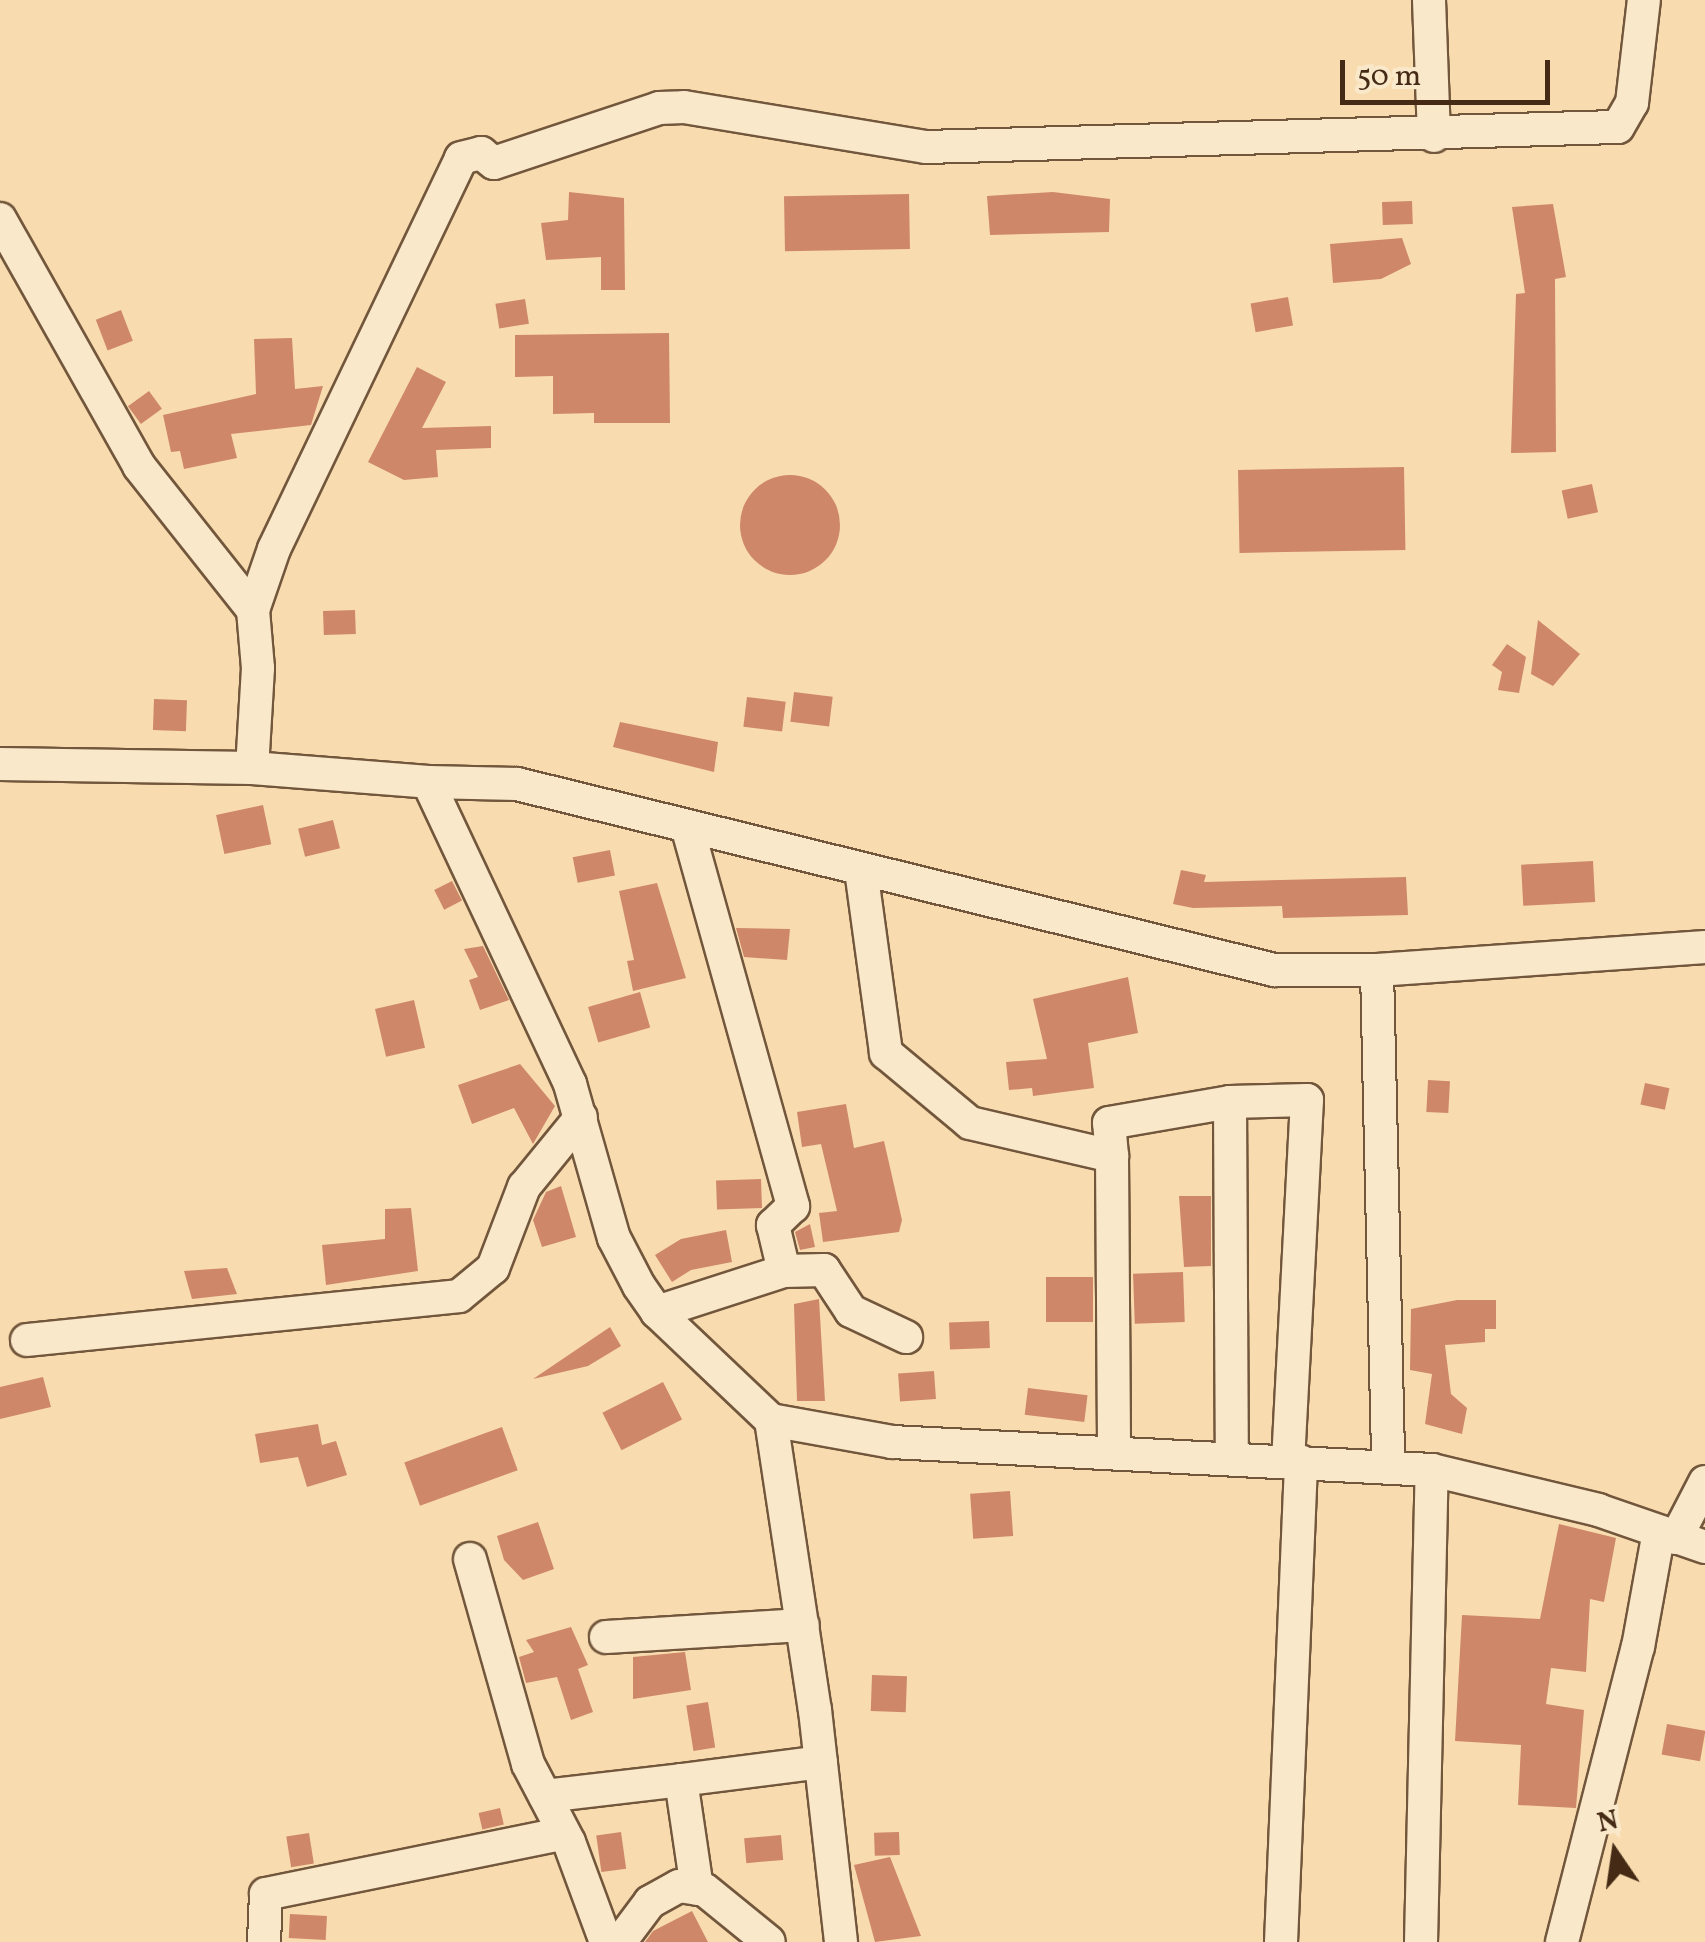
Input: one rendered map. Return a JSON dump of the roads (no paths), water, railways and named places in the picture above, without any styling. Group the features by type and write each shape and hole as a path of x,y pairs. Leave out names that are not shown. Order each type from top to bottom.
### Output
{"street":[{"path":"1429,0 1434,136"},
{"path":"252,768 258,668 253,610 274,549 462,158 481,153 494,164 659,108 684,107 906,147 1434,136 1618,127 1632,103 1644,0"},
{"path":"0,219 139,466 253,610"},
{"path":"0,764 252,768 428,782 517,784 1248,965 1376,970 1705,947"},
{"path":"428,782 581,1117 614,1238 658,1312 771,1420 892,1442 1432,1470 1598,1510 1680,1539"},
{"path":"687,826 793,1206 773,1224 784,1271"},
{"path":"861,870 886,1054 970,1123 1112,1156"},
{"path":"1376,970 1388,1465"},
{"path":"1114,1452 1109,1123 1230,1102 1307,1100 1281,1942"},
{"path":"1230,1102 1232,1458"},
{"path":"26,1340 458,1296 493,1268 524,1187 581,1117"},
{"path":"658,1312 784,1271 824,1270 850,1311 906,1337"},
{"path":"771,1420 803,1625 841,1942"},
{"path":"1421,1942 1432,1470"},
{"path":"1562,1942 1638,1647 1705,1482"},
{"path":"470,1559 528,1764 606,1942"},
{"path":"606,1637 803,1625"},
{"path":"545,1796 820,1762"},
{"path":"681,1780 698,1889"},
{"path":"264,1942 266,1894 560,1834"},
{"path":"620,1942 662,1892 698,1889 770,1942"}]}
